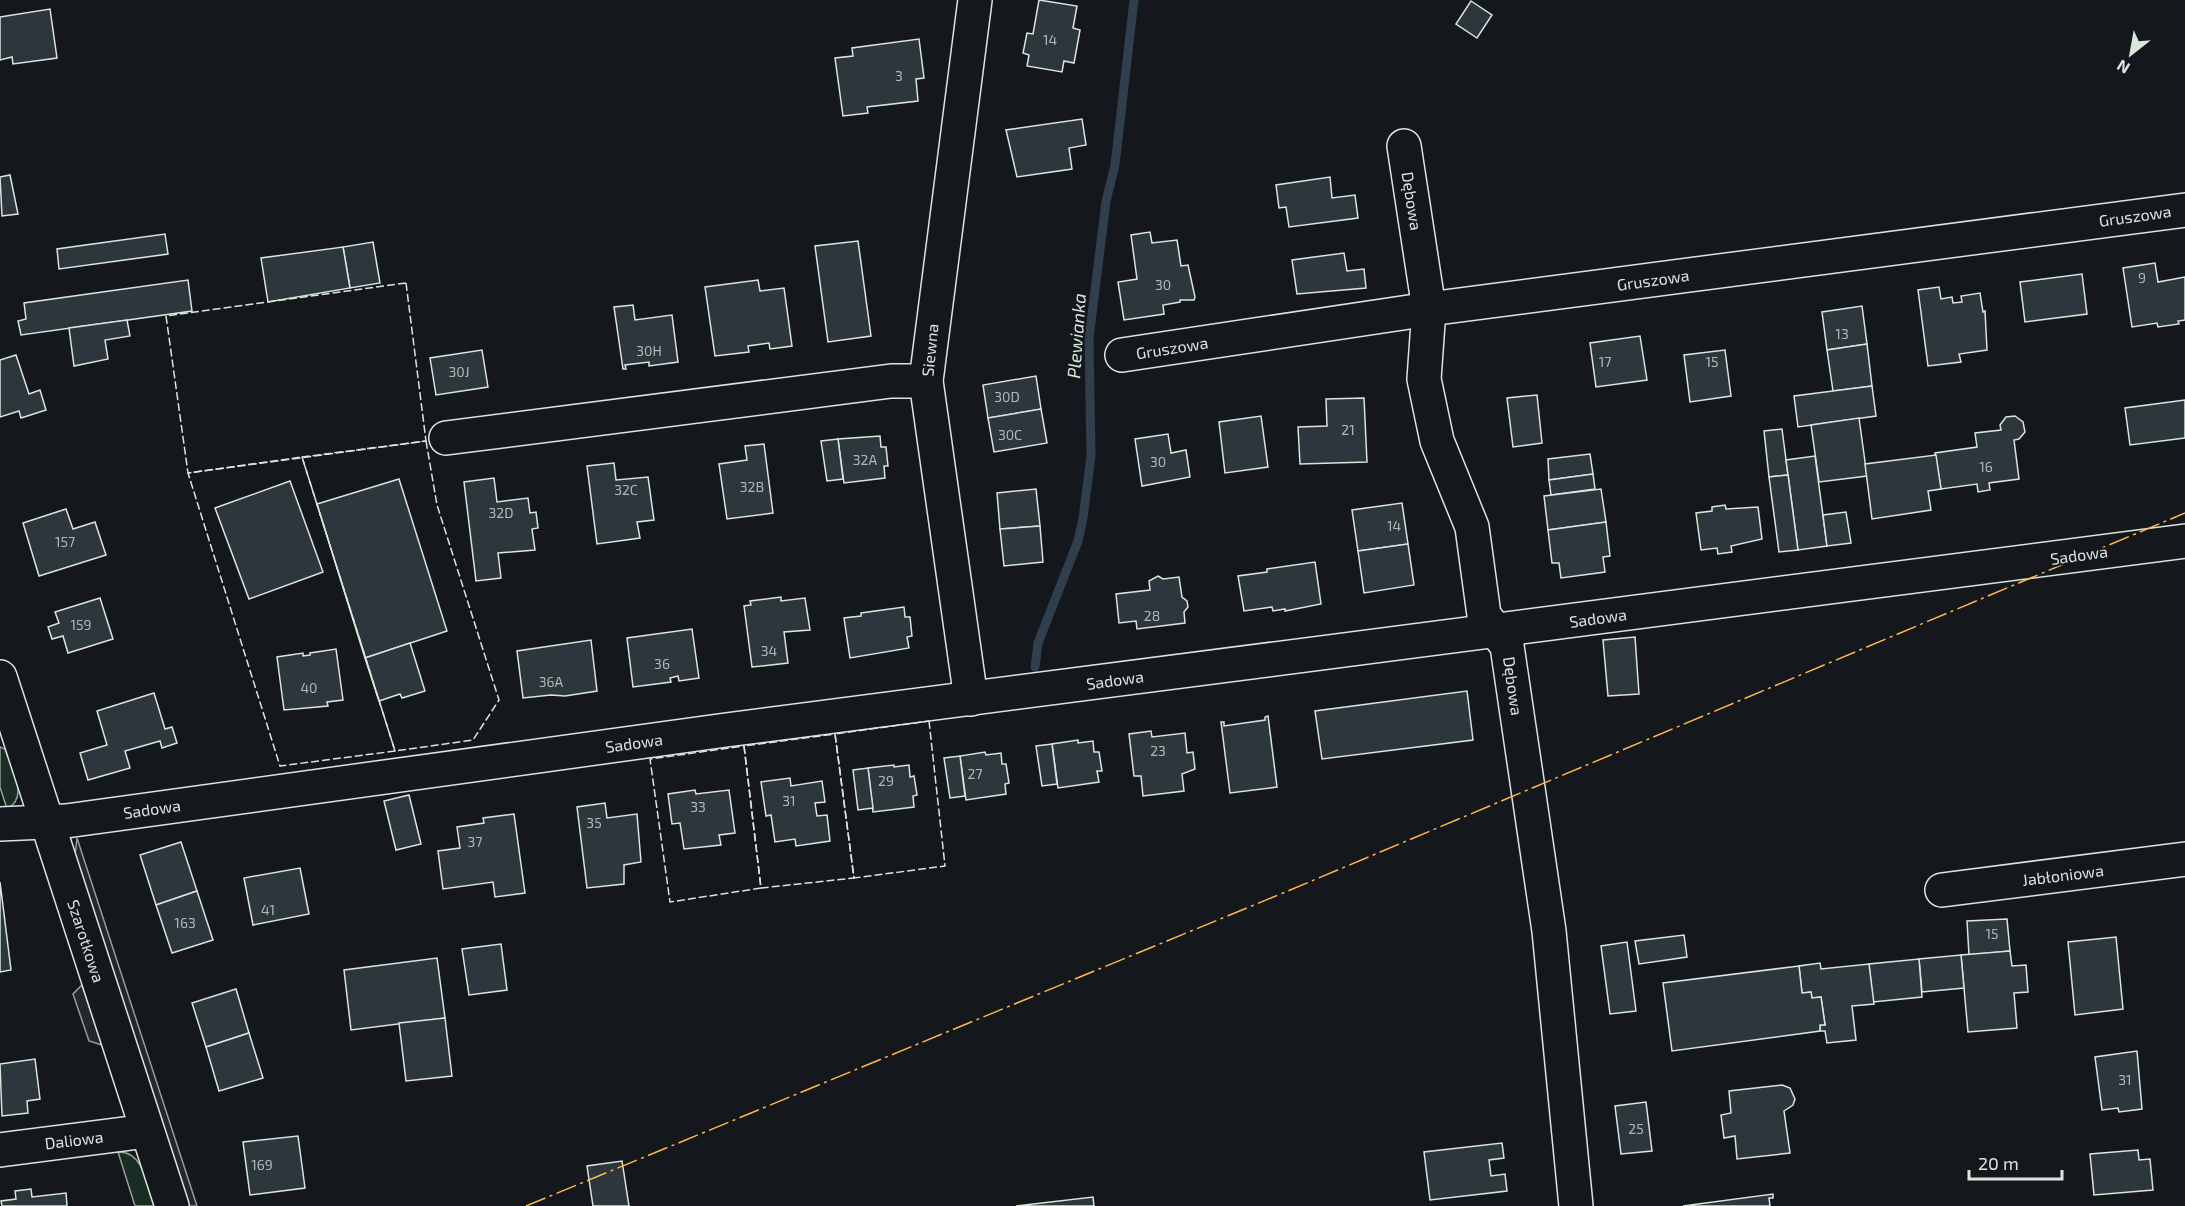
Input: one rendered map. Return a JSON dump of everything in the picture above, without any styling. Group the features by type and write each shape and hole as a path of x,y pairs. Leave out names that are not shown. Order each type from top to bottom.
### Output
{"street":[{"name":"Siewna","path":"970,699 926,381 975,0"},
{"name":"Dębowa","path":"1404,146 1429,309 1424,378 1437,441 1472,527 1484,615 1507,646 1550,931 1576,1206"},
{"name":"Gruszowa","path":"1122,355 1429,309 2185,210"},
{"path":"446,438 891,381 926,381"},
{"name":"Sadowa","path":"0,824 66,821 970,699 2185,541"},
{"name":"Szarotkowa","path":"0,677 172,1206"},
{"name":"Jabłoniowa","path":"1942,891 2185,859"},
{"name":"Daliowa","path":"0,1150 147,1131"}],"green space":[{"path":"0,747 5,749 18,789 14,804 7,809 0,787"},
{"path":"118,1152 127,1153 139,1163 154,1206 135,1206"}],"shaded area":[{"path":"77,838 197,1206 189,1206 75,855"},
{"path":"82,985 102,1045 89,1041 73,994"}],"building":[{"path":"1039,0 1077,6 1073,28 1080,30 1074,63 1064,61 1062,72 1027,66 1029,55 1023,53 1027,33 1033,34"},
{"path":"1471,1 1492,15 1477,38 1456,24"},
{"path":"50,9 57,58 13,64 12,57 0,60 0,17"},
{"path":"919,39 924,78 916,79 918,101 867,107 868,113 843,116 835,58 853,56 852,48"},
{"path":"1082,119 1086,145 1069,148 1072,169 1017,177 1006,130"},
{"path":"10,175 18,214 2,216 0,177"},
{"path":"1330,177 1332,198 1355,195 1358,218 1289,227 1286,207 1279,208 1276,185"},
{"path":"1150,232 1152,243 1177,240 1181,266 1188,265 1195,297 1194,300 1180,300 1180,302 1163,305 1164,314 1124,320 1118,282 1137,279 1131,235"},
{"path":"165,234 168,254 59,269 57,249"},
{"path":"858,241 871,336 828,342 815,246"},
{"path":"373,242 380,283 350,288 343,247"},
{"path":"343,247 350,288 268,302 261,258"},
{"path":"1344,253 1347,271 1364,269 1366,288 1297,294 1292,260"},
{"path":"2155,263 2158,282 2185,277 2185,320 2178,321 2179,324 2158,327 2157,323 2132,327 2123,268"},
{"path":"2082,274 2087,314 2025,322 2020,282"},
{"path":"188,280 192,311 21,335 18,321 26,319 24,303"},
{"path":"758,280 760,291 784,288 792,346 770,349 769,343 748,346 749,352 715,356 705,287"},
{"path":"1939,287 1941,299 1952,297 1953,303 1962,302 1961,296 1980,293 1983,312 1985,311 1987,350 1959,354 1961,362 1928,366 1918,290"},
{"path":"633,305 635,320 672,315 678,362 649,366 649,362 625,365 626,369 623,369 614,307"},
{"path":"1862,306 1867,344 1827,350 1822,312"},
{"path":"127,320 130,336 105,340 108,359 74,366 69,328"},
{"path":"1640,336 1647,380 1596,387 1590,343"},
{"path":"1867,344 1872,386 1833,391 1827,350"},
{"path":"482,350 488,387 436,395 430,358"},
{"path":"1725,350 1731,396 1690,402 1684,355"},
{"path":"16,355 29,394 40,390 46,410 21,418 19,411 0,417 0,360"},
{"path":"1036,376 1041,409 988,418 983,385"},
{"path":"1872,386 1876,416 1798,427 1794,396"},
{"path":"1537,395 1542,443 1513,447 1507,398"},
{"path":"1364,398 1367,462 1300,464 1298,427 1327,426 1326,399"},
{"path":"2185,400 2185,438 2130,445 2125,408"},
{"path":"1041,409 1047,443 994,452 988,418"},
{"path":"1261,416 1268,467 1225,473 1219,422"},
{"path":"2015,416 2023,422 2025,432 2019,439 2014,440 2019,479 1989,483 1990,490 1978,492 1977,484 1941,489 1935,453 1977,447 1975,433 2001,430 2000,425 2006,417"},
{"path":"1859,418 1867,476 1819,482 1811,425"},
{"path":"1782,429 1788,475 1769,477 1764,431"},
{"path":"1168,434 1171,453 1186,450 1190,477 1142,486 1135,439"},
{"path":"880,436 881,447 886,447 888,466 884,466 885,478 844,483 838,439"},
{"path":"838,439 843,479 827,481 821,441"},
{"path":"764,444 773,513 727,519 719,464 747,460 745,446"},
{"path":"1590,454 1593,474 1549,480 1548,459"},
{"path":"1936,455 1941,489 1928,491 1931,510 1872,519 1865,464"},
{"path":"1815,456 1827,546 1798,550 1786,460"},
{"path":"614,463 616,480 648,477 654,520 637,522 640,538 597,544 587,466"},
{"path":"1593,474 1595,489 1551,495 1549,480"},
{"path":"1788,475 1798,550 1779,552 1769,477"},
{"path":"494,478 497,502 528,498 530,513 536,512 538,528 532,529 535,550 498,553 501,578 476,581 464,482"},
{"path":"399,479 447,631 365,658 317,504"},
{"path":"290,481 323,572 249,599 215,508"},
{"path":"1036,489 1040,526 1000,529 997,493"},
{"path":"1601,489 1606,522 1548,530 1544,496"},
{"path":"1402,503 1408,544 1358,551 1352,510"},
{"path":"1725,505 1726,509 1758,507 1762,539 1731,546 1732,552 1718,554 1717,548 1701,550 1696,513 1712,511 1712,507"},
{"path":"66,509 73,529 95,522 106,555 39,576 23,523"},
{"path":"1846,512 1851,543 1827,546 1823,515"},
{"path":"1606,522 1610,556 1603,557 1605,572 1561,578 1559,563 1552,563 1548,530"},
{"path":"1040,526 1043,562 1004,566 1000,529"},
{"path":"1408,544 1414,585 1364,593 1358,551"},
{"path":"1315,562 1321,604 1285,611 1285,609 1273,611 1272,607 1244,611 1238,576"},
{"path":"1158,576 1163,579 1179,577 1182,597 1187,601 1188,607 1184,612 1185,623 1137,629 1136,621 1119,623 1116,594 1150,590 1149,581"},
{"path":"781,597 781,601 805,598 810,630 784,632 788,663 752,667 744,606 751,605 750,601"},
{"path":"100,598 113,639 68,653 63,636 52,639 48,627 59,623 55,612"},
{"path":"904,607 905,617 910,617 912,636 907,637 909,648 850,658 844,618 861,616 861,613"},
{"path":"692,629 699,678 679,681 678,676 670,678 671,682 633,687 627,638"},
{"path":"1635,637 1639,694 1608,696 1603,640"},
{"path":"591,640 597,691 565,696 523,698 517,651"},
{"path":"410,643 425,691 402,698 400,694 379,701 365,658"},
{"path":"336,649 343,700 327,702 328,706 284,710 277,657 303,653 303,656"},
{"path":"1467,691 1473,740 1322,759 1315,711"},
{"path":"154,693 165,729 172,727 177,743 162,748 160,741 125,751 130,768 88,780 80,753 107,745 97,711"},
{"path":"1268,716 1277,787 1230,793 1221,722 1224,722 1224,726 1265,720"},
{"path":"1151,731 1152,737 1185,733 1187,753 1193,752 1195,769 1182,774 1184,791 1143,796 1141,776 1134,776 1129,734"},
{"path":"1078,740 1078,743 1093,741 1094,752 1099,752 1102,771 1097,771 1099,782 1058,788 1052,744"},
{"path":"1052,744 1057,784 1042,786 1036,746"},
{"path":"985,752 986,755 1001,753 1002,764 1006,764 1009,783 1005,784 1006,794 966,800 960,756"},
{"path":"960,756 965,796 950,798 944,758"},
{"path":"894,765 894,767 909,765 910,777 914,776 917,795 913,796 914,807 873,812 868,768"},
{"path":"868,768 873,808 858,810 853,770"},
{"path":"790,778 791,786 822,781 825,802 815,803 817,816 827,815 830,841 796,846 795,839 775,842 771,815 766,816 761,782"},
{"path":"695,790 696,794 729,790 735,833 719,835 721,845 684,849 680,823 672,824 668,794"},
{"path":"409,795 421,844 396,850 384,801"},
{"path":"605,803 607,818 637,814 641,862 624,865 624,884 587,888 577,807"},
{"path":"514,814 525,893 495,897 493,882 443,889 438,851 460,848 457,827 484,823 483,818"},
{"path":"181,842 197,891 156,905 140,855"},
{"path":"300,868 309,914 253,925 244,878"},
{"path":"0,882 11,970 0,972"},
{"path":"197,891 213,940 172,953 156,905"},
{"path":"2007,919 2010,951 1969,955 1967,921"},
{"path":"1684,935 1687,957 1639,964 1635,941"},
{"path":"2116,937 2123,1009 2075,1015 2068,942"},
{"path":"1627,942 1636,1011 1610,1014 1601,946"},
{"path":"501,944 507,990 469,995 462,949"},
{"path":"2010,951 2012,966 2026,965 2028,992 2014,993 2017,1028 1968,1032 1961,955"},
{"path":"1961,955 1964,988 1922,992 1919,959"},
{"path":"437,958 445,1018 351,1030 344,970"},
{"path":"1919,959 1922,997 1873,1002 1869,964"},
{"path":"1820,963 1821,969 1869,964 1874,1004 1852,1006 1856,1040 1827,1043 1825,1031 1820,1031 1820,1025 1825,1025 1821,997 1812,998 1811,992 1802,993 1799,966"},
{"path":"1799,966 1802,993 1811,992 1812,998 1821,997 1825,1025 1820,1025 1820,1031 1672,1051 1663,983"},
{"path":"236,989 249,1033 206,1047 192,1003"},
{"path":"445,1018 452,1076 406,1081 399,1023"},
{"path":"249,1033 263,1078 219,1091 206,1047"},
{"path":"2137,1051 2142,1109 2119,1112 2118,1108 2102,1110 2095,1057"},
{"path":"35,1059 40,1099 27,1101 28,1113 2,1116 0,1064"},
{"path":"1782,1085 1790,1088 1795,1099 1793,1105 1784,1111 1790,1153 1737,1159 1735,1136 1724,1138 1721,1115 1731,1113 1729,1091"},
{"path":"1646,1102 1652,1151 1621,1154 1615,1106"},
{"path":"298,1136 305,1188 250,1195 243,1142"},
{"path":"1502,1143 1504,1158 1489,1160 1491,1176 1505,1174 1507,1191 1430,1200 1424,1152"},
{"path":"2138,1150 2139,1160 2150,1159 2153,1190 2094,1195 2090,1154"},
{"path":"622,1161 629,1206 593,1206 587,1166"},
{"path":"31,1189 32,1197 66,1193 67,1206 2,1206 1,1201 16,1199 15,1191"},
{"path":"1773,1194 1773,1198 1769,1198 1770,1206 1683,1206"},
{"path":"1093,1197 1094,1206 1016,1206"}],"waterway":[{"name":"Plewianka","path":"1035,667 1038,643 1078,541 1083,518 1091,456 1089,339 1106,201 1115,165 1134,0"}],"fence":[{"path":"406,283 426,441 188,473 166,316 406,283"},
{"path":"426,441 437,505 499,700 473,740 395,751 302,457 426,441"},
{"path":"302,457 395,751 280,766 188,473 302,457"},
{"path":"929,721 945,866 854,878 835,734 929,721"},
{"path":"835,734 854,878 761,888 744,746 835,734"},
{"path":"744,746 761,888 670,902 650,759 744,746"}],"power":[{"path":"526,1206 1283,893 2185,513"}]}
